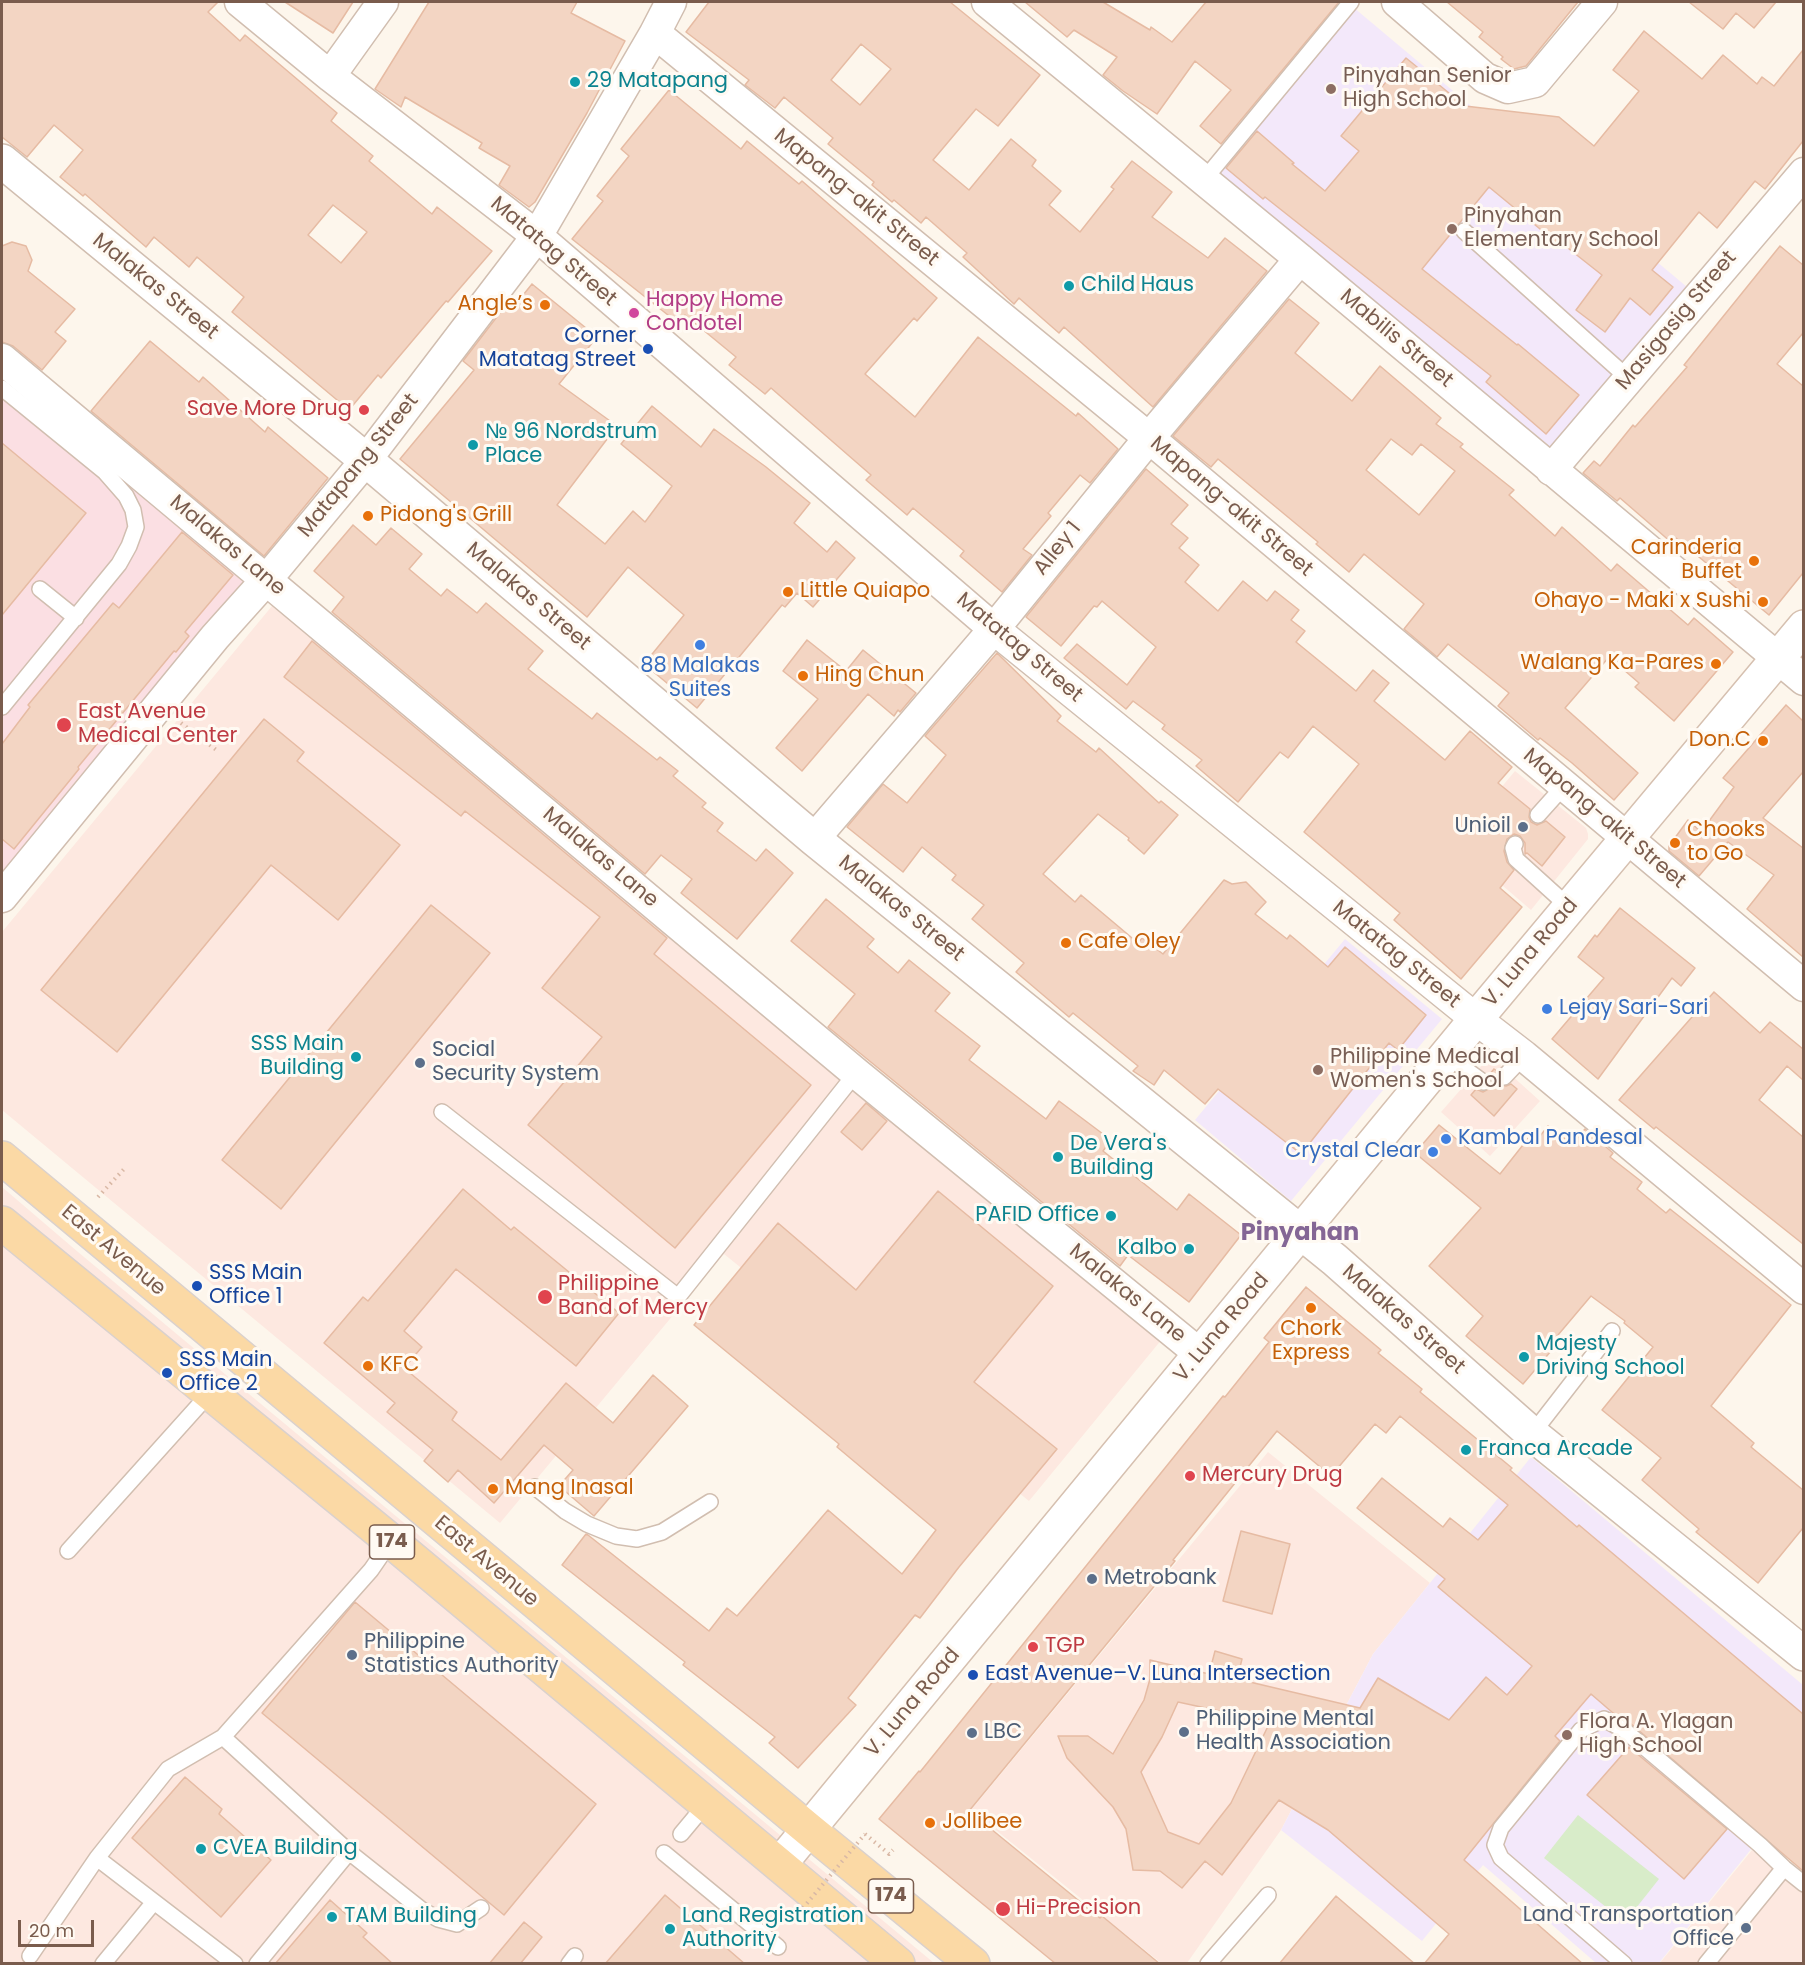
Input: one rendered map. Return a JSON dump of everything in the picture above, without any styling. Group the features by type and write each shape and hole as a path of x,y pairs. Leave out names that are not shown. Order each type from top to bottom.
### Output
{"main road":[{"name":"East Avenue","path":"2,1158 973,1964"},
{"name":"174","path":"2,1223 391,1541 898,1964"}],"street":[{"name":"Matatag Street","path":"240,2 330,76 537,236 994,629 1476,1019 1514,1066 1803,1289"},
{"path":"330,76 383,2"},
{"name":"Matapang Street","path":"2,897 215,638 366,460 537,236 655,33 670,2"},
{"name":"Mabilis Street","path":"987,2 1203,181 1300,258 1803,680"},
{"path":"1397,2 1485,78 1508,88 1535,82 1602,2"},
{"name":"Mapang-akit Street","path":"655,33 1149,438 1803,986"},
{"name":"Malakas Street","path":"2,161 366,460 814,838 1335,1260 1532,1434 1803,1654"},
{"name":"Masigasig Street","path":"1551,470 1803,173"},
{"name":"Alley 1","path":"814,838 994,629 1149,438 1300,258"},
{"name":"Malakas Lane","path":"2,359 267,579 853,1076 1200,1354"},
{"name":"V. Luna Road","path":"780,1864 1446,1055 1803,627"}],"lane":[{"path":"1203,181 1351,2"},
{"path":"1464,231 1628,378"},
{"path":"2,388 105,472 126,496 134,510 136,527 119,564 2,707"},
{"path":"40,589 76,618"},
{"path":"1538,815 1564,786"},
{"path":"1515,844 1513,848 1516,859 1569,908"},
{"path":"1446,1055 1483,1082"},
{"path":"442,1112 678,1297 853,1076"},
{"path":"1532,1434 1612,1331"},
{"path":"68,1551 209,1394"},
{"path":"536,1487 565,1511 587,1524 616,1536 637,1539 662,1532 710,1502"},
{"path":"30,1956 97,1858 168,1769 223,1737 371,1570 391,1541"},
{"path":"1624,1964 1501,1858 1495,1845 1501,1828 1581,1730 1604,1719 1624,1730 1803,1884"},
{"path":"223,1737 349,1852 422,1910 438,1919 457,1924 481,1908"},
{"path":"681,1834 706,1804"},
{"path":"257,1964 349,1852"},
{"path":"664,1853 778,1947"},
{"path":"97,1858 235,1964"},
{"path":"1706,1964 1784,1868"},
{"path":"1208,1964 1268,1895"},
{"path":"103,1964 154,1902"}],"path":[{"path":"189,729 219,752"},
{"path":"98,1197 124,1168"},
{"path":"802,1908 865,1834 889,1854 893,1850"}],"shaded area":[{"name":"Pinyahan Elementary School","path":"1353,7 1687,287 1552,448 1216,172"},
{"name":"East Avenue Medical Center","path":"2,374 250,578 2,872"},
{"name":"Social Security System","path":"272,606 814,1043 1167,1333 1029,1501 724,1254 500,1523 2,1110 2,932"},
{"path":"1515,771 1586,828 1588,834 1588,839 1531,910 1454,844"},
{"name":"Philippine Medical Women's School","path":"1345,939 1442,1019 1291,1201 1195,1120"},
{"path":"1490,1056 1540,1101 1490,1156 1441,1112"},
{"path":"2,1187 78,1252 934,1963 2,1963"},
{"name":"Philippine Mental Health Association","path":"1268,1452 1430,1583 1373,1654 1281,1830 1187,1963 1161,1963 971,1810"},
{"name":"Flora A. Ylagan High School","path":"1531,1457 1803,1685 1803,1785 1659,1963 1596,1963 1483,1865 1422,1941 1281,1830 1373,1654"},
{"name":"Land Transportation Office","path":"1752,1850 1803,1893 1803,1963 1659,1964"}],"green space":[{"path":"1578,1815 1659,1879 1625,1922 1544,1858"}],"building":[{"path":"2,2 218,2 208,12 240,41 245,35 337,113 331,121 373,156 369,161 432,214 437,207 492,251 381,378 378,375 349,410 232,312 244,297 197,257 189,267 154,237 146,247 85,194 83,196 60,177 83,150 54,125 27,157 2,137","holes":["333,205 367,232 341,263 308,235"]},
{"path":"285,2 353,2 333,33"},
{"path":"429,2 577,2 571,13 625,41 587,113 535,202 529,207 499,185 510,166 479,148 482,143 405,97 401,107 375,89"},
{"path":"709,2 950,2 1040,75 998,126 976,109 933,160 969,190 1011,139 1036,160 1032,166 1061,191 1049,205 1080,232 1114,189 1111,187 1132,161 1172,192 1152,217 1208,258 1225,238 1267,271 1153,407 1064,327 1059,333 1019,298 1014,304 963,257 967,253 926,217 921,223 894,200 892,202 872,185 874,182 828,144 833,138 784,97 775,108 745,85 749,80 686,32","holes":["861,44 891,69 860,105 831,80"]},
{"path":"1025,2 1103,2 1150,30 1151,27 1172,42 1206,2 1339,2 1221,144 1200,126 1231,90 1195,61 1157,114 1103,75 1117,57 1074,30 1067,37"},
{"path":"1447,2 1578,2 1526,66 1514,69 1479,37 1483,32"},
{"path":"1689,2 1776,2 1754,28 1736,13 1723,29"},
{"path":"1644,31 1702,79 1723,55 1757,84 1762,77 1774,86 1803,50 1803,141 1765,189 1755,181 1717,228 1699,212 1652,270 1673,287 1650,315 1630,298 1605,332 1576,310 1602,275 1559,241 1557,243 1489,187 1422,269 1579,395 1546,434 1486,382 1491,376 1226,168 1257,131 1325,191 1359,151 1341,136 1406,58 1465,106 1559,117 1594,146 1639,91 1613,70"},
{"path":"669,90 741,149 747,141 799,184 802,181 937,298 917,321 914,318 865,374 915,417 978,337 1076,416 1078,413 1118,449 1090,483 1080,475 1048,513 1051,516 1023,549 1032,555 1002,592 960,556 964,551 913,508 907,515 866,480 871,475 771,388 765,394 729,365 736,357 685,315 678,323 572,239 603,201 597,196 629,156 621,149"},
{"path":"12,242 26,246 32,260 28,271 75,309 55,332 66,341 42,370 13,346 2,342 2,246"},
{"path":"1780,246 1803,265 1803,333 1777,364 1803,386 1803,573 1769,615 1676,538 1672,543 1620,498 1617,501 1583,473 1594,461 1600,466 1633,425 1635,427 1687,367 1684,365"},
{"path":"532,284 597,337 559,384 617,426 557,505 605,544 633,511 645,522 672,486 621,444 652,406 701,447 714,429 766,467 810,503 794,523 827,552 836,541 855,558 813,607 797,593 785,607 782,605 697,708 644,664 684,615 628,567 587,617 400,459 474,370 463,361 506,305 511,310"},
{"path":"1289,299 1319,323 1295,353 1352,401 1380,366 1441,418 1436,424 1463,444 1460,447 1514,490 1509,495 1555,536 1562,527 1611,571 1617,564 1688,625 1694,618 1733,652 1674,721 1635,687 1639,683 1609,657 1565,708 1638,773 1614,800 1572,763 1540,738 1538,740 1498,706 1509,693 1448,644 1437,657 1404,629 1424,604 1364,554 1349,572 1316,544 1318,542 1218,459 1211,467 1173,436","holes":["1391,439 1412,455 1421,444 1455,471 1419,515 1366,470"]},
{"path":"150,341 199,382 203,377 265,432 268,427 328,478 264,556 91,411"},
{"path":"2,443 86,513 2,615"},
{"path":"1146,469 1188,505 1171,524 1188,538 1179,548 1199,565 1185,582 1218,611 1243,581 1267,601 1275,591 1299,610 1291,620 1305,631 1296,642 1356,691 1373,670 1389,683 1374,701 1445,760 1470,731 1512,767 1498,783 1530,809 1531,822 1537,825 1546,821 1565,837 1542,866 1527,853 1525,854 1525,843 1520,836 1514,834 1507,839 1504,851 1507,862 1514,870 1500,888 1522,907 1461,979 1394,920 1400,913 1304,832 1359,764 1313,726 1288,758 1280,752 1238,802 1196,766 1202,760 1162,729 1165,725 1133,701 1126,709 1064,658 1077,644 1127,685 1156,647 1102,601 1097,607 1094,606 1061,646 1026,617"},
{"path":"353,525 376,545 391,528 422,554 409,569 441,596 447,589 477,613 486,603 543,651 528,669 592,719 597,713 657,760 660,757 678,771 673,776 706,803 702,807 723,823 717,831 756,861 766,849 793,873 737,939 681,893 692,879 661,855 645,874 332,612 344,597 314,571"},
{"path":"182,532 233,575 185,632 189,636 78,767 79,769 14,849 2,839 2,744 30,707 28,705 113,603 119,608"},
{"path":"807,640 846,671 863,650 916,693 894,716 868,694 802,771 776,748 818,699 783,671"},
{"path":"312,641 667,938 654,954 811,1085 675,1248 528,1125 602,1037 542,988 600,917 465,811 461,816 284,677"},
{"path":"997,653 1061,716 1057,721 1096,752 1099,748 1159,803 1161,801 1178,815 1144,854 1128,840 1129,838 1098,814 1043,874 1075,902 1081,895 1138,943 1142,938 1163,954 1224,880 1232,884 1246,882 1266,902 1255,914 1287,939 1290,935 1328,967 1345,947 1426,1015 1398,1050 1389,1043 1301,1154 1218,1089 1205,1104 1164,1070 1154,1085 1133,1071 1138,1066 1073,1013 1069,1017 1016,972 1024,963 972,919 984,905 952,880 956,875 922,847 903,872 847,827 883,784 907,803 946,755 925,736"},
{"path":"1786,705 1803,721 1803,772 1763,818 1803,848 1803,957 1747,909 1774,875 1728,842 1699,876 1669,851 1669,846 1688,820 1701,832 1734,787 1723,778"},
{"path":"264,719 304,752 297,761 400,845 338,920 271,865 117,1052 41,990"},
{"path":"826,899 874,939 867,947 898,973 909,960 950,993 935,1011 980,1046 969,1060 1046,1119 1059,1101 1111,1140 1103,1151 1177,1210 1189,1194 1241,1235 1189,1302 1128,1255 1120,1266 828,1027 855,994 791,941"},
{"name":"SSS Main Building","path":"431,905 490,953 281,1209 222,1160"},
{"path":"1620,908 1695,968 1681,986 1672,978 1598,1079 1552,1039 1604,978 1578,957"},
{"path":"1714,992 1760,1033 1770,1022 1803,1049 1803,1080 1787,1066 1759,1100 1803,1137 1803,1244 1619,1100"},
{"path":"1494,1069 1497,1071 1495,1079 1498,1084 1506,1086 1511,1084 1517,1089 1494,1116 1471,1095 1476,1089 1483,1092 1490,1088 1493,1082 1489,1075"},
{"path":"866,1103 887,1121 862,1150 841,1132"},
{"path":"1439,1125 1500,1174 1534,1131 1540,1136 1548,1126 1572,1144 1585,1129 1613,1153 1610,1157 1642,1182 1637,1189 1666,1213 1670,1209 1791,1305 1711,1406 1754,1443 1751,1447 1803,1490 1803,1528 1758,1583 1696,1532 1699,1529 1642,1480 1661,1458 1602,1410 1653,1347 1624,1323 1625,1321 1591,1296 1547,1348 1551,1351 1523,1384 1466,1336 1483,1316 1429,1266 1481,1208 1415,1153"},
{"path":"463,1189 511,1230 514,1227 619,1313 576,1366 456,1269 404,1331 422,1347 404,1368 457,1412 452,1420 501,1460 566,1383 613,1423 653,1375 688,1406 594,1516 559,1486 573,1470 544,1445 494,1503 458,1470 448,1482 424,1461 433,1450 387,1412 395,1403 324,1343 363,1297 368,1301"},
{"path":"938,1191 1053,1286 974,1382 1057,1449 959,1567 920,1618 915,1615 848,1698 856,1705 798,1768 769,1743 775,1737 683,1665 685,1662 562,1565 586,1534 709,1631 727,1608 737,1616 828,1510 902,1574 936,1530 837,1447 839,1444 694,1325 778,1223 856,1290"},
{"path":"1306,1287 1381,1350 1378,1353 1422,1389 1420,1392 1512,1468 1510,1470 1577,1527 1579,1525 1803,1714 1803,1871 1630,1723 1613,1713 1591,1694 1555,1736 1560,1741 1464,1860 1583,1964 1424,1964 1449,1934 1328,1830 1279,1800 1222,1875 1205,1861 1182,1888 1160,1871 1133,1870 1126,1829 1113,1807 1067,1758 1058,1736 1088,1736 1113,1754 1144,1700 1150,1679 1150,1660 1209,1674 1215,1651 1242,1659 1237,1679 1360,1708 1378,1678 1449,1720 1486,1677 1507,1695 1532,1666 1438,1587 1445,1579 1357,1508 1382,1478 1443,1527 1450,1518 1478,1540 1508,1505 1400,1416 1386,1433 1375,1424 1331,1476 1277,1431 1173,1560 1175,1561 969,1811 1160,1964 1056,1964 879,1819 920,1772 1223,1396 1225,1397 1269,1342 1264,1338","holes":["1178,1702 1270,1722 1231,1803 1199,1844 1168,1832 1141,1772 1162,1737"]},
{"path":"1241,1531 1290,1544 1272,1614 1223,1601"},
{"path":"355,1602 596,1804 504,1915 262,1713"},
{"path":"1629,1747 1727,1829 1684,1879 1587,1795"},
{"name":"CVEA Building","path":"185,1777 222,1809 219,1814 271,1860 221,1917 132,1838"},
{"name":"Land Registration Authority","path":"665,1895 745,1964 605,1964"},
{"path":"1336,1896 1415,1964 1279,1964"},
{"name":"TAM Building","path":"330,1900 367,1933 363,1937 393,1964 275,1964"},
{"path":"524,1922 542,1937 520,1964 489,1964"}],"place":[{"name":"29 Matapang","path":"575,82"},
{"name":"Pinyahan Senior High School","path":"1331,89"},
{"name":"Pinyahan Elementary School","path":"1452,229"},
{"name":"Child Haus","path":"1069,286"},
{"name":"Angle’s","path":"545,305"},
{"name":"Happy Home Condotel","path":"634,313"},
{"name":"Corner Matatag Street","path":"648,349"},
{"name":"Save More Drug","path":"364,410"},
{"name":"№ 96 Nordstrum Place","path":"473,445"},
{"name":"Pidong's Grill","path":"368,516"},
{"name":"Carinderia Buffet","path":"1754,561"},
{"name":"Little Quiapo","path":"788,592"},
{"name":"Ohayo - Maki x Sushi","path":"1763,602"},
{"name":"88 Malakas Suites","path":"700,645"},
{"name":"Walang Ka-Pares","path":"1716,664"},
{"name":"Hing Chun","path":"803,676"},
{"name":"East Avenue Medical Center","path":"64,725"},
{"name":"Don.C","path":"1763,741"},
{"name":"Unioil","path":"1523,827"},
{"name":"Chooks to Go","path":"1675,843"},
{"name":"Cafe Oley","path":"1066,943"},
{"name":"Lejay Sari-Sari","path":"1547,1009"},
{"name":"SSS Main Building","path":"356,1057"},
{"name":"Social Security System","path":"420,1063"},
{"name":"Philippine Medical Women's School","path":"1318,1070"},
{"name":"Kambal Pandesal","path":"1446,1139"},
{"name":"Crystal Clear","path":"1433,1152"},
{"name":"De Vera's Building","path":"1058,1157"},
{"name":"PAFID Office","path":"1111,1216"},
{"name":"Kalbo","path":"1189,1249"},
{"name":"SSS Main Office 1","path":"197,1286"},
{"name":"Philippine Band of Mercy","path":"545,1297"},
{"name":"Chork Express","path":"1311,1308"},
{"name":"Majesty Driving School","path":"1524,1357"},
{"name":"KFC","path":"368,1366"},
{"name":"SSS Main Office 2","path":"167,1373"},
{"name":"Franca Arcade","path":"1466,1450"},
{"name":"Mercury Drug","path":"1190,1476"},
{"name":"Mang Inasal","path":"493,1489"},
{"name":"Metrobank","path":"1092,1579"},
{"name":"TGP","path":"1033,1647"},
{"name":"Philippine Statistics Authority","path":"352,1655"},
{"name":"East Avenue–V. Luna Intersection","path":"973,1675"},
{"name":"Philippine Mental Health Association","path":"1184,1732"},
{"name":"LBC","path":"972,1733"},
{"name":"Flora A. Ylagan High School","path":"1567,1735"},
{"name":"Jollibee","path":"930,1823"},
{"name":"CVEA Building","path":"201,1849"},
{"name":"Hi-Precision","path":"1003,1909"},
{"name":"TAM Building","path":"332,1917"},
{"name":"Land Transportation Office","path":"1746,1928"},
{"name":"Land Registration Authority","path":"670,1929"}],"district":[{"name":"Pinyahan","path":"1300,1234"}]}
